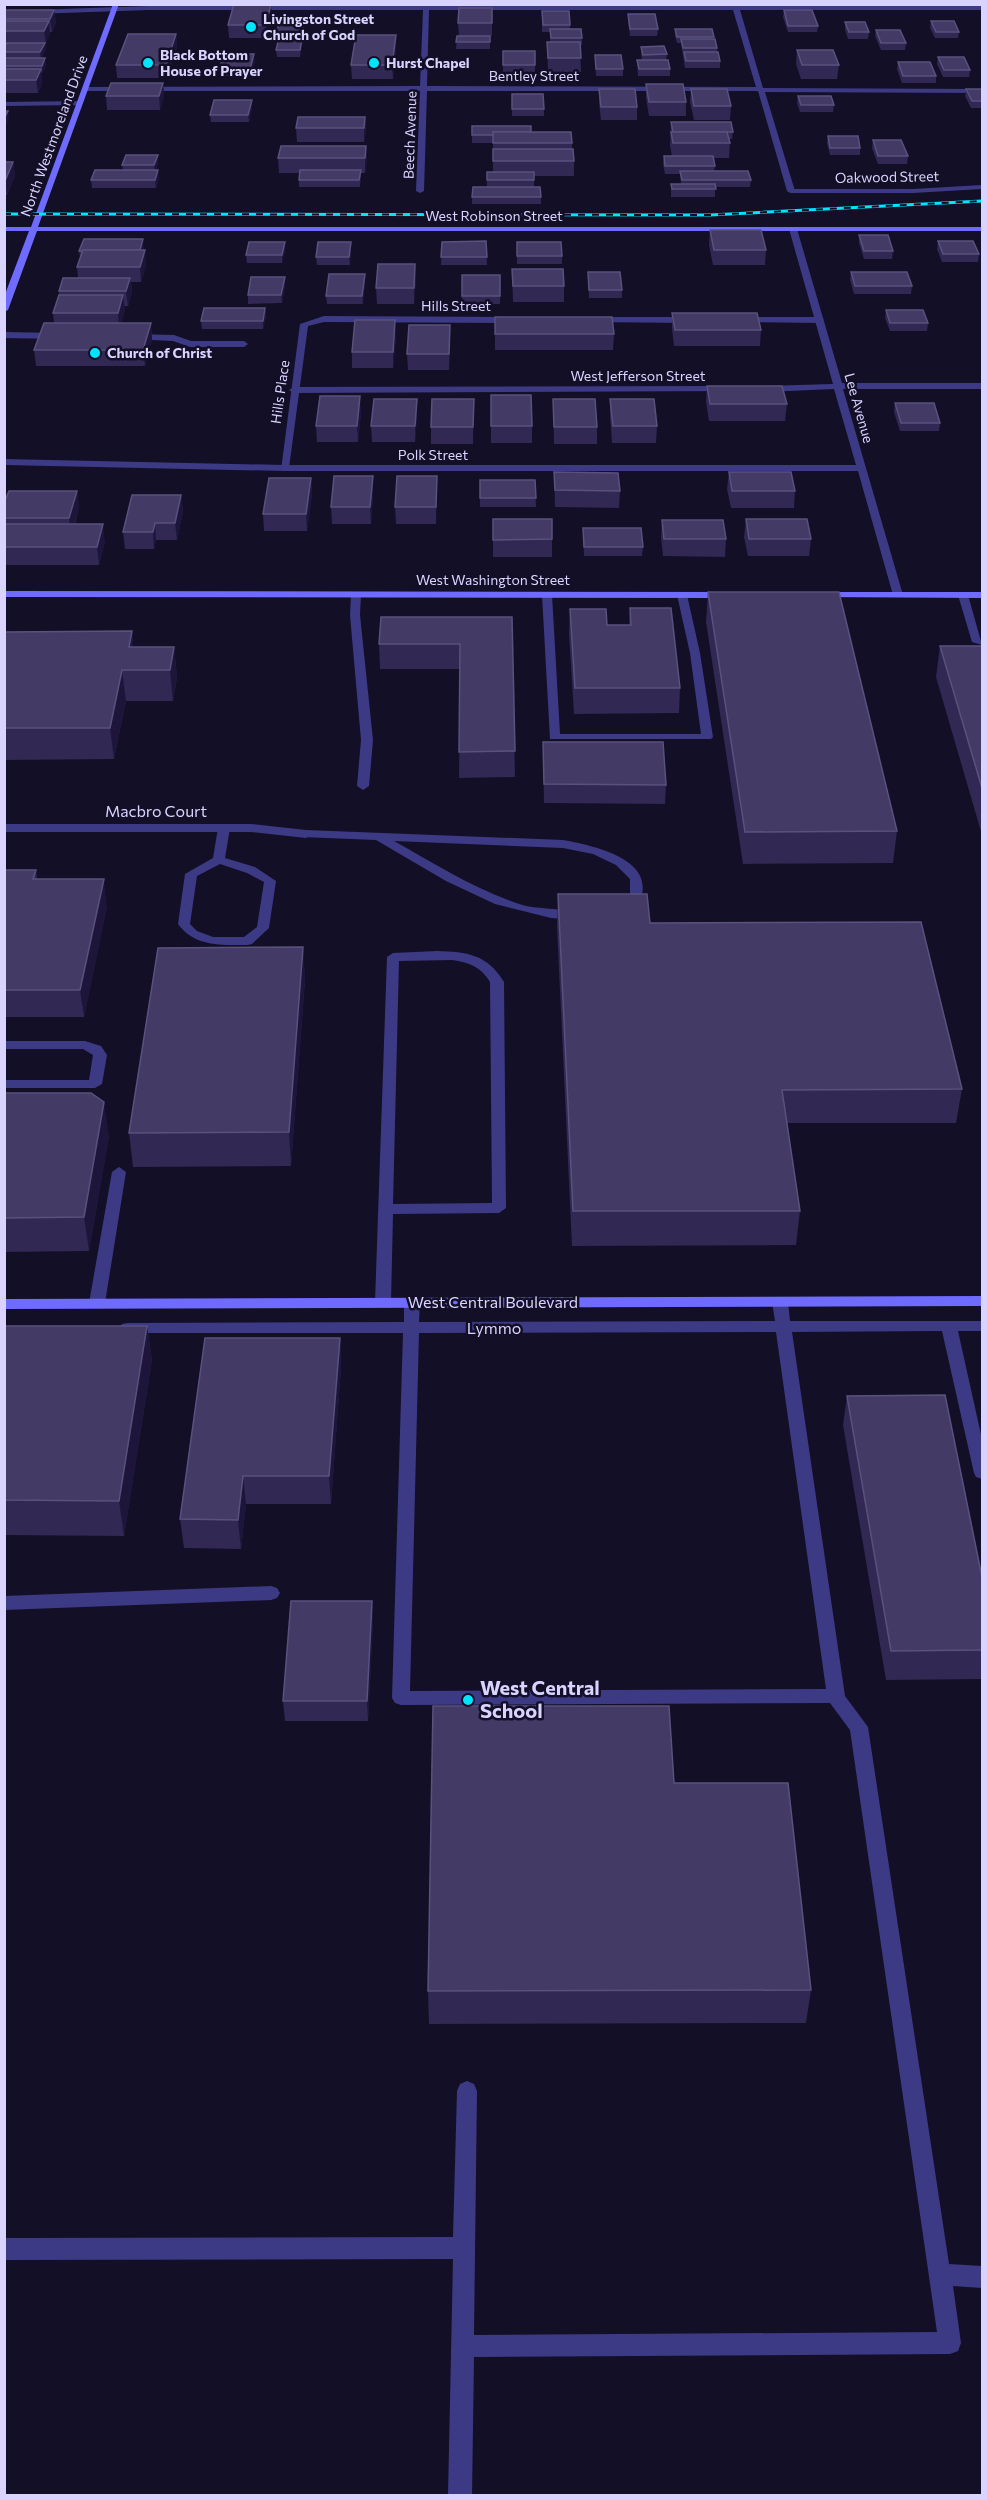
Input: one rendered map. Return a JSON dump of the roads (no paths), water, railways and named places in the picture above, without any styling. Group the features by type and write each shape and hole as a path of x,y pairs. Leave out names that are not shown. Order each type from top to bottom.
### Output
{"street":[{"path":"735,6 760,89"},
{"path":"4,13 115,7 982,8"},
{"name":"North Westmoreland Drive","path":"4,310 115,7"},
{"name":"Beech Avenue","path":"420,191 426,8"},
{"name":"Bentley Street","path":"86,89 982,91"},
{"name":"Oakwood Street","path":"760,89 791,191 913,191 982,187"},
{"path":"4,104 80,104"},
{"name":"West Robinson Street","path":"4,229 982,229"},
{"name":"Lee Avenue","path":"793,229 898,595"},
{"name":"Hills Street","path":"309,321 324,319 522,320"},
{"path":"581,320 698,320"},
{"path":"733,320 820,320"},
{"name":"Hills Place","path":"284,468 302,328 309,321"},
{"path":"4,335 63,336"},
{"path":"120,337 174,338 190,344 244,344"},
{"path":"756,389 982,386"},
{"name":"West Jefferson Street","path":"294,390 744,389"},
{"name":"Polk Street","path":"4,462 284,468 862,468"},
{"name":"West Washington Street","path":"4,594 742,595"},
{"path":"547,596 554,737 707,737 695,653 682,595"},
{"path":"814,595 982,595"},
{"path":"963,595 977,642 982,642"},
{"path":"356,596 355,615 367,740 363,786"},
{"name":"Macbro Court","path":"4,828 251,828 380,838 563,844 589,848 607,855 622,864 634,877 638,890 633,904 615,911"},
{"path":"219,860 224,828"},
{"path":"380,838 476,890 521,910 554,915 595,915"},
{"path":"219,860 252,870 270,880 263,928 247,941 212,941 192,934 184,924 191,874 219,860"},
{"path":"383,1302 393,957 463,957 487,966 494,973 497,982 499,1208 386,1209"},
{"path":"4,1045 85,1045 96,1049 100,1056 96,1084 4,1084"},
{"path":"97,1303 119,1172"},
{"name":"West Central Boulevard","path":"4,1304 982,1301"},
{"path":"412,1302 401,1698 836,1696"},
{"path":"462,2346 950,2343 860,1727 840,1705 836,1696 780,1302"},
{"path":"949,1326 982,1473"},
{"name":"Lymmo","path":"112,1328 982,1326"},
{"path":"4,1602 271,1593"},
{"path":"460,2496 466,2091"},
{"path":"4,2249 464,2248"},
{"path":"940,2274 982,2277"}],"railway":[{"path":"4,214 710,215 982,201"}],"place":[{"name":"Livingston Street Church of God","path":"251,27"},
{"name":"Black Bottom House of Prayer","path":"148,63"},
{"name":"Hurst Chapel","path":"374,63"},
{"name":"Church of Christ","path":"95,353"},
{"name":"West Central School","path":"468,1700"}]}
